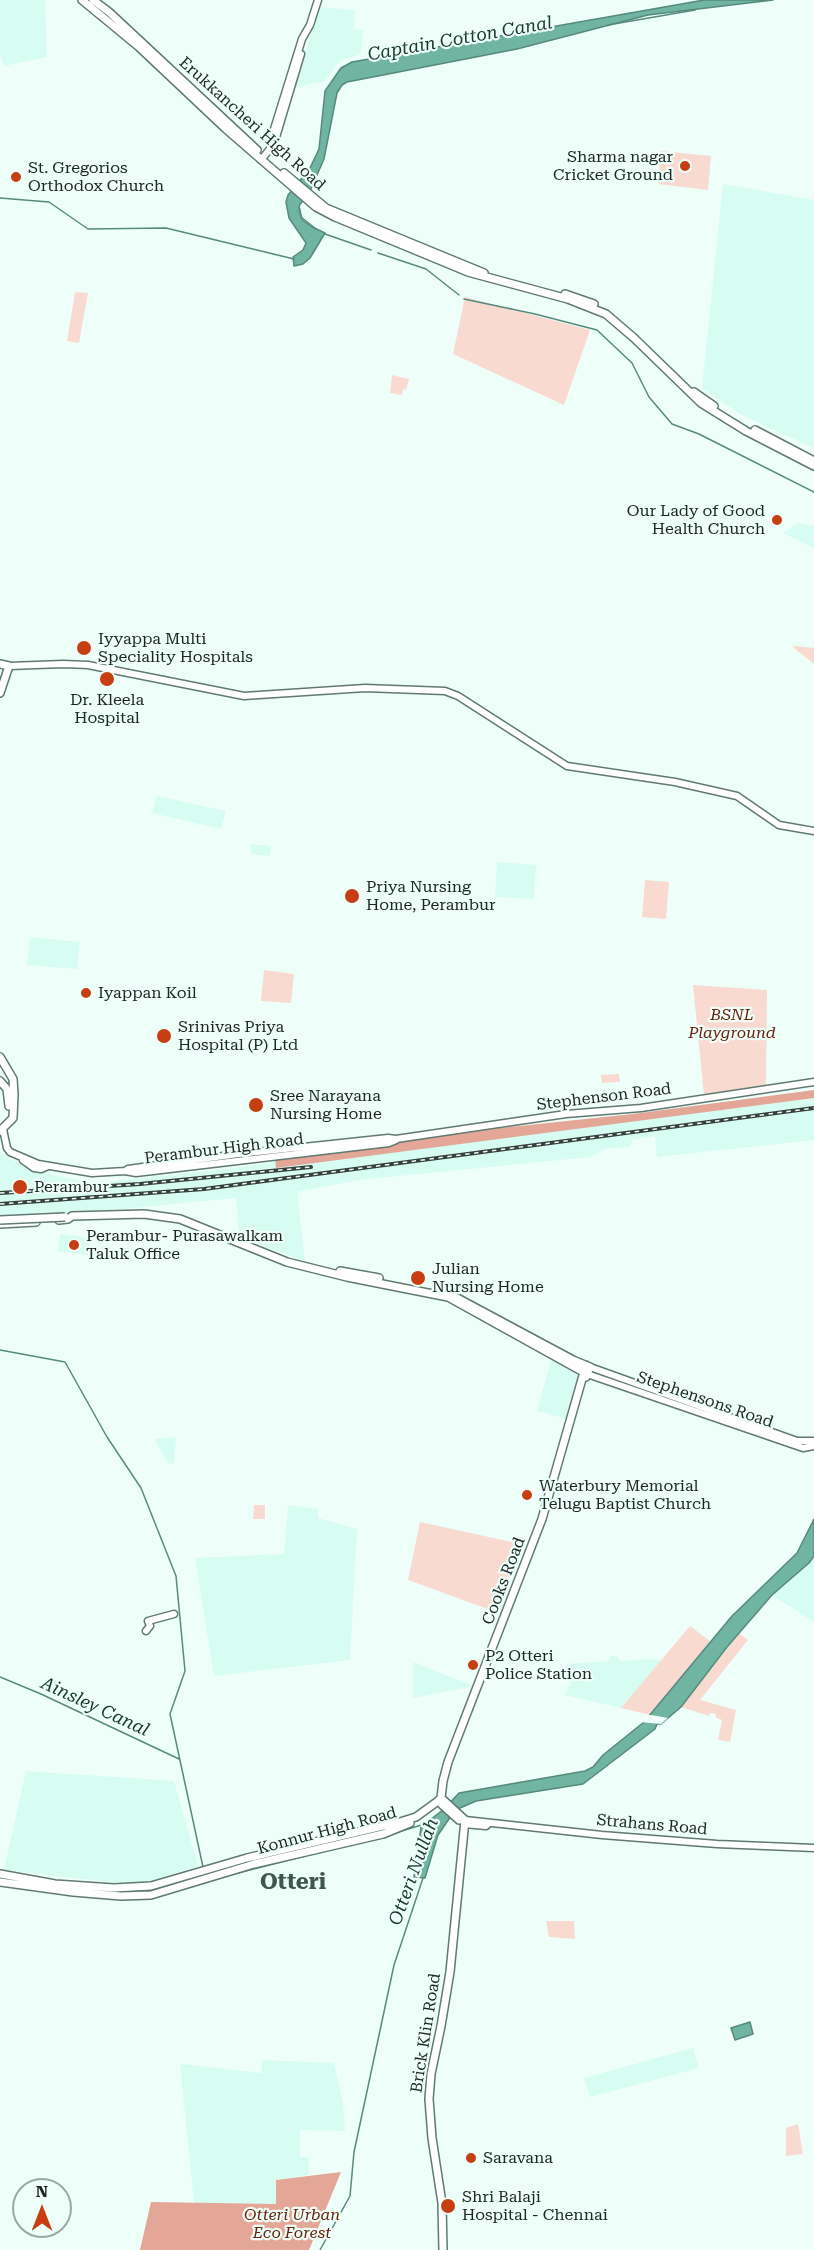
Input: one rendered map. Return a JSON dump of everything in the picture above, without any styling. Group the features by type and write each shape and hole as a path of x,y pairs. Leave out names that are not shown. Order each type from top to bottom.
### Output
{"main road":[{"path":"82,0 139,47 226,129 262,158 271,147 270,142 318,0"},
{"name":"Erukkancheri High Road","path":"93,0 109,12 262,158 311,199 381,233 484,273 577,297 612,313 630,327 693,391 744,425 814,461"},
{"path":"381,233 468,272 568,299 606,314 701,403 746,431 814,466"},
{"path":"0,664 9,666 88,665 244,696 365,688 445,691 458,696 567,766 675,782 737,796 779,825 814,831"},
{"path":"0,693 9,666"},
{"path":"0,1057 13,1079 13,1118 1,1130"},
{"path":"0,1081 7,1089 9,1096 9,1123"},
{"name":"Stephenson Road","path":"125,1171 128,1168 238,1154 396,1139 566,1114 641,1108 814,1082"},
{"name":"Perambur High Road","path":"1,1130 9,1151 34,1168 41,1169 49,1166 92,1173 125,1171"},
{"path":"0,1222 144,1214 171,1217 286,1262 448,1297 587,1369"},
{"name":"Cooks Road","path":"443,1802 448,1762 538,1531 587,1369"},
{"name":"Stephensons Road","path":"587,1369 797,1441 814,1441"},
{"name":"Stephensons Road","path":"587,1369 803,1448 814,1446"},
{"path":"146,1631 150,1626 148,1621 174,1614"},
{"path":"443,1802 462,1819"},
{"name":"Konnur High Road","path":"0,1874 55,1884 114,1888 151,1886 270,1852 400,1822 443,1802"},
{"name":"Konnur High Road","path":"0,1882 73,1893 151,1895 254,1864 393,1831 426,1816 443,1802"},
{"name":"Strahans Road","path":"462,1819 488,1824 651,1839 814,1848"},
{"name":"Brick Klin Road","path":"443,2250 442,2203 432,2138 429,2099 431,2074 450,1972 462,1819"}],"shaded area":[{"path":"0,0 45,0 47,57 4,66 0,55"},
{"path":"704,0 773,0 648,15 517,49 347,82 342,85 337,93 324,159 310,191 299,206 302,220 325,233 310,258 303,264 294,266 293,257 303,250 306,243 289,218 286,202 288,195 310,168 319,149 325,91 341,68 352,62"},
{"path":"319,7 355,10 354,29 363,30 361,54 340,61 325,81 295,87"},
{"path":"723,184 814,200 814,448 742,415 702,388"},
{"path":"798,523 814,526 814,548 783,533"},
{"path":"157,796 226,811 221,829 152,813"},
{"path":"251,844 271,846 270,856 251,854"},
{"path":"497,862 536,865 534,899 495,897"},
{"path":"30,937 80,942 77,969 27,965"},
{"path":"814,1091 814,1140 657,1157 655,1136 632,1140 630,1147 605,1149 590,1157 359,1180 297,1192 305,1261 239,1237 236,1198 82,1213 0,1217 0,1153 33,1171 87,1182 107,1182 236,1168 546,1124"},
{"name":"Perambur- Purasawalkam Taluk Office","path":"60,1234 90,1238 88,1255 58,1251"},
{"path":"551,1360 580,1376 568,1419 537,1411"},
{"path":"176,1437 174,1464 168,1463 154,1439"},
{"path":"288,1505 318,1509 318,1518 357,1529 350,1660 214,1676 195,1558 284,1554"},
{"path":"814,1519 814,1556 772,1595 727,1647 681,1707 583,1784 476,1801 460,1808 451,1816 438,1835 425,1878 414,1877 421,1827 444,1809 459,1793 585,1771 593,1767 603,1755 644,1722 732,1616 797,1553"},
{"path":"814,1556 814,1622 772,1595"},
{"path":"611,1656 617,1656 622,1661 662,1660 621,1708 565,1695 571,1682 562,1678 567,1664 608,1661"},
{"path":"413,1663 416,1663 473,1686 413,1698"},
{"path":"26,1771 174,1781 198,1866 138,1885 4,1870"},
{"path":"750,2022 753,2034 735,2040 731,2028"},
{"path":"693,2048 699,2068 590,2097 584,2078"},
{"path":"262,2060 334,2063 343,2102 345,2131 300,2130 300,2157 308,2157 309,2175 276,2180 277,2204 194,2203 180,2064 262,2073"}],"green space":[{"name":"Sharma nagar Cricket Ground","path":"661,151 711,156 708,190 658,184"},
{"path":"75,292 88,293 79,343 67,341"},
{"path":"465,297 590,330 564,405 453,354"},
{"path":"392,375 409,379 402,395 390,393"},
{"path":"793,647 814,648 814,664"},
{"path":"645,880 669,882 666,919 642,917"},
{"path":"264,970 294,974 291,1003 261,1001"},
{"name":"BSNL Playground","path":"693,985 767,990 766,1086 704,1095"},
{"path":"619,1074 620,1082 602,1083 601,1075"},
{"path":"814,1090 814,1098 276,1168 275,1159 500,1128 633,1114"},
{"path":"254,1505 265,1505 265,1519 253,1519"},
{"path":"420,1522 521,1544 496,1612 408,1580"},
{"path":"690,1626 710,1641 651,1715 621,1708"},
{"path":"739,1633 748,1640 700,1700 736,1710 730,1742 718,1740 722,1720 715,1717 716,1714 710,1713 709,1716 681,1707"},
{"path":"546,1921 574,1921 575,1939 549,1937"},
{"path":"798,2124 803,2154 786,2156 786,2128"},
{"name":"Otteri Urban Eco Forest","path":"341,2172 309,2250 140,2250 151,2202 276,2204 276,2180"}],"pier":[{"path":"648,1715 668,1718 661,1724 640,1722"}],"waterway":[{"name":"Captain Cotton Canal","path":"608,25 695,10"},
{"path":"0,198 49,202 88,229 166,228 294,259"},
{"name":"Captain Cotton Canal","path":"299,208 301,217 316,229"},
{"path":"325,234 371,250"},
{"path":"378,253 426,269 459,295"},
{"path":"464,299 597,330 632,363 649,397 672,424 699,434 814,492"},
{"path":"0,1350 65,1362 107,1437 141,1488 176,1576 185,1671 170,1714 203,1867"},
{"name":"Ainsley Canal","path":"0,1677 179,1759"},
{"path":"395,1833 428,1823"},
{"path":"218,1878 333,1849"},
{"name":"Otteri Nullah","path":"320,2250 350,2196 354,2152 394,1965 423,1878"}],"railway":[{"path":"0,1204 204,1189 814,1108"},
{"path":"0,1193 140,1184 311,1167"}],"place":[{"name":"Sharma nagar Cricket Ground","path":"685,166"},
{"name":"St. Gregorios Orthodox Church","path":"16,177"},
{"name":"Our Lady of Good Health Church","path":"777,520"},
{"name":"Iyyappa Multi Speciality Hospitals","path":"84,648"},
{"name":"Dr. Kleela Hospital","path":"107,679"},
{"name":"Priya Nursing Home, Perambur","path":"352,896"},
{"name":"Iyappan Koil","path":"86,993"},
{"name":"Srinivas Priya Hospital (P) Ltd","path":"164,1036"},
{"name":"Sree Narayana Nursing Home","path":"256,1105"},
{"name":"Perambur","path":"20,1187"},
{"name":"Perambur- Purasawalkam Taluk Office","path":"74,1245"},
{"name":"Julian Nursing Home","path":"418,1278"},
{"name":"Waterbury Memorial Telugu Baptist Church","path":"527,1495"},
{"name":"P2 Otteri Police Station","path":"473,1665"},
{"name":"Saravana","path":"471,2158"},
{"name":"Shri Balaji Hospital - Chennai","path":"448,2206"}],"district":[{"name":"Otteri","path":"293,1883"}]}
